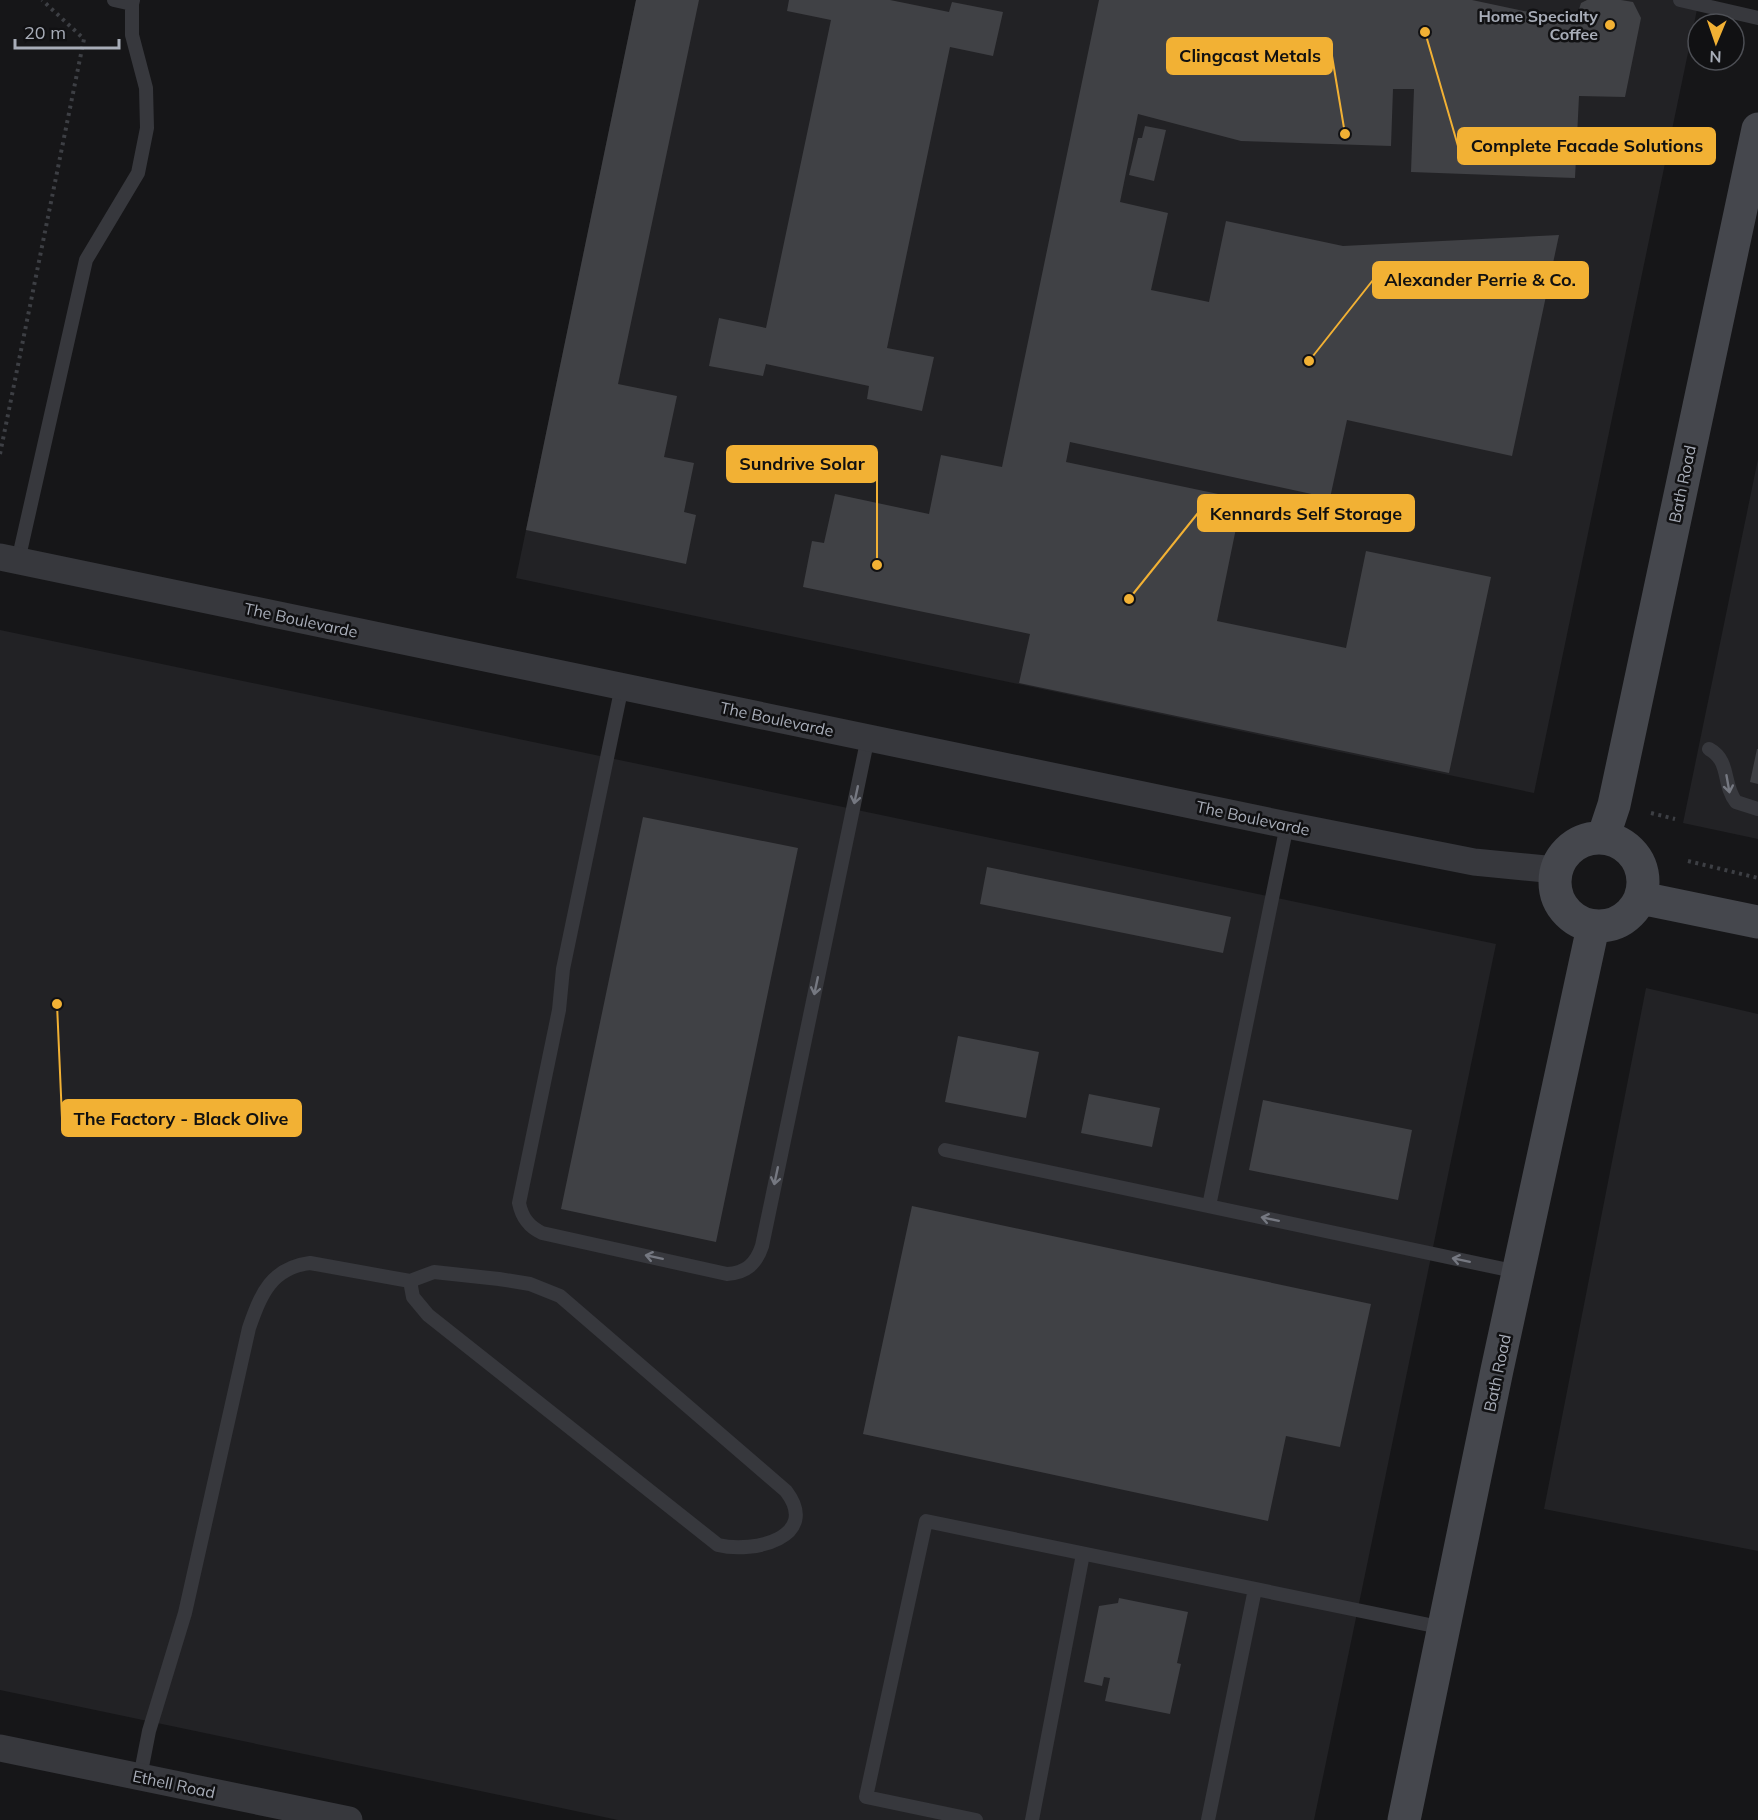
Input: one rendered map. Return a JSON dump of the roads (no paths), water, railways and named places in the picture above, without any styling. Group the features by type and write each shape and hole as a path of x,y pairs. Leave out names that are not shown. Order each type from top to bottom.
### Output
{"street":[{"name":"Bath Road","path":"1603,838 1614,805 1750,208 1758,129"},
{"name":"The Boulevarde","path":"9,559 1287,825 1474,862 1556,870"},
{"path":"1603,838 1628,848 1637,859 1644,885 1641,898 1627,918 1605,927 1593,927 1578,922 1566,912 1558,900 1554,885 1556,870 1563,856 1574,845 1603,838"},
{"path":"1641,898 1758,922"},
{"name":"Bath Road","path":"1404,1820 1518,1272 1593,927"},
{"name":"Ethell Road","path":"0,1748 349,1820"}],"lane":[{"path":"9,559 86,260 138,173 147,128 146,88 132,35 132,2 114,0"},
{"path":"1680,0 1758,18"},
{"path":"622,686 563,969 559,1010 519,1203 528,1224 542,1233 727,1274 739,1273 750,1266 757,1258 762,1245 868,737"},
{"path":"1708,749 1719,754 1725,765 1728,789 1736,802 1758,809"},
{"path":"1209,1206 1287,825"},
{"path":"945,1150 1518,1272"},
{"path":"140,1777 149,1731 185,1613 249,1328 258,1302 278,1275 293,1265 310,1263 410,1281 434,1272 530,1284 560,1296 786,1491 796,1504 795,1518 788,1532 770,1544 754,1548 734,1549 718,1545 428,1315 413,1297 410,1281"},
{"path":"976,1820 866,1797 926,1521 1444,1628"},
{"path":"1032,1820 1083,1554"},
{"path":"1208,1820 1255,1589"}],"place":[{"name":"Home Specialty Coffee","path":"1610,25"},
{"name":"Complete Facade Solutions","path":"1425,32"},
{"name":"Clingcast Metals","path":"1345,134"},
{"name":"Alexander Perrie & Co.","path":"1309,361"},
{"name":"Sundrive Solar","path":"877,565"},
{"name":"Kennards Self Storage","path":"1129,599"},
{"name":"The Factory - Black Olive","path":"57,1004"}]}
